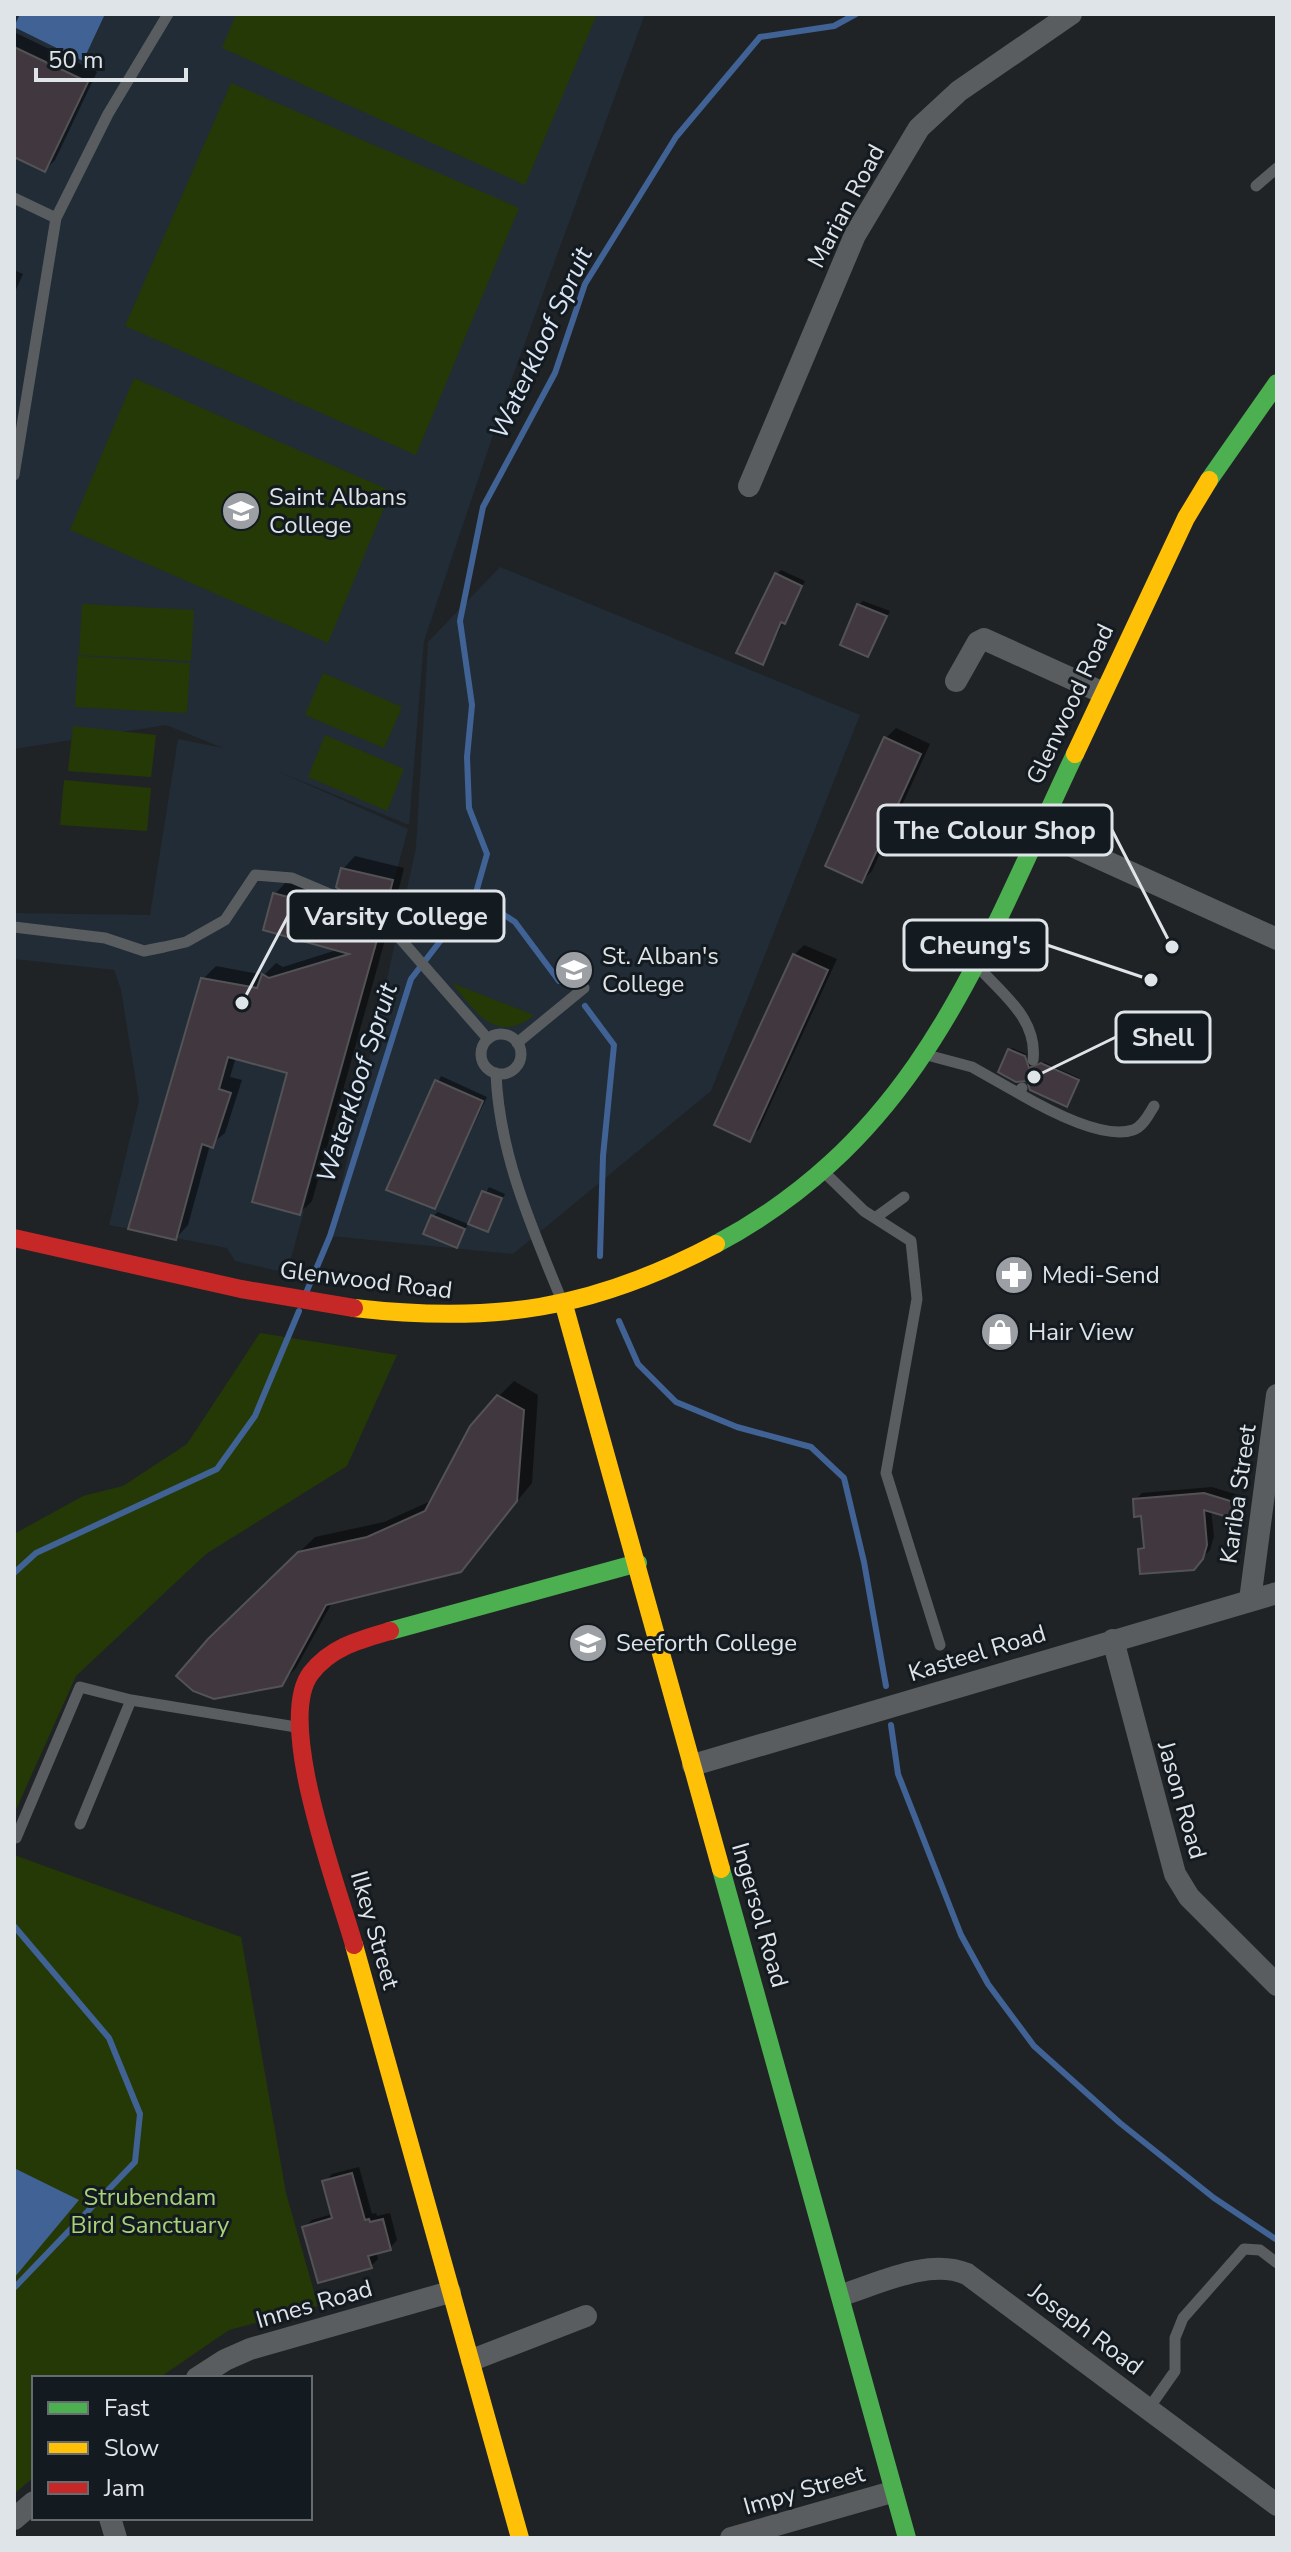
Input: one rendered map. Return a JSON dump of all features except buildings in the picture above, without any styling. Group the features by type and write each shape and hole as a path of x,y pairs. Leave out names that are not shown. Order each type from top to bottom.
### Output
{"street":[{"name":"Marian Road","path":"749,486 855,235 919,128 959,91 1071,14"},
{"name":"Glenwood Road","path":"14,1238 327,1305 475,1316 564,1305 672,1266 717,1244 825,1173 878,1120 927,1055 976,964 1101,692 1186,518 1223,455 1275,389"},
{"path":"956,681 978,642 984,639 1101,692"},
{"path":"1039,831 1277,939"},
{"name":"Ingersol Road","path":"564,1305 842,2295 892,2492 907,2538"},
{"name":"Kariba Street","path":"1250,1600 1277,1395"},
{"name":"Ilkey Street","path":"520,2538 296,1727 296,1701 309,1674 332,1651 350,1642 638,1563"},
{"name":"Kasteel Road","path":"693,1765 1277,1593"},
{"name":"Jason Road","path":"1113,1640 1175,1874 1189,1897 1277,1985"},
{"name":"Joseph Road","path":"842,2295 930,2269 958,2271 985,2286 1277,2505"},
{"name":"Innes Road","path":"200,2376 238,2353 450,2292"},
{"path":"472,2360 586,2316"},
{"name":"Impy Street","path":"731,2538 892,2492"},
{"path":"14,2519 32,2504"}],"lane":[{"path":"14,475 56,218 108,114 168,14"},
{"path":"1256,186 1277,168"},
{"path":"14,198 56,218"},
{"path":"14,927 105,938 144,951 186,942 225,920 255,875 281,875 337,897"},
{"path":"383,919 488,1039"},
{"path":"976,964 1026,1022 1034,1043 1033,1060"},
{"path":"517,1043 584,988"},
{"path":"503,1034 517,1043 520,1052 518,1064 507,1073 489,1070 482,1059 482,1046 488,1039 503,1034"},
{"path":"927,1055 972,1067 1078,1122 1131,1131 1139,1127 1154,1106"},
{"path":"496,1073 500,1121 527,1217 564,1305"},
{"path":"825,1173 875,1218 911,1241 917,1299 886,1473 940,1645"},
{"path":"875,1218 904,1197"},
{"path":"16,1838 80,1687 131,1700 296,1727"},
{"path":"80,1824 131,1700"},
{"path":"1149,2408 1175,2371 1175,2338 1183,2318 1244,2249 1251,2247 1260,2250 1277,2263"}],"shaded area":[{"name":"Saint Albans College","path":"14,14 645,14 511,381 424,641 409,825 277,771 408,829 287,1273 235,1261 227,1248 109,1225 139,1101 121,990 114,970 14,959 14,913 150,915 178,739 223,748 166,725 14,749"},
{"name":"St. Alban's College","path":"500,567 860,715 711,1091 513,1254 330,1236 416,848 428,642"}],"green space":[{"path":"236,14 597,14 525,185 222,48"},
{"path":"231,83 519,208 416,455 125,326"},
{"path":"134,378 391,491 328,643 70,530"},
{"path":"82,604 194,610 191,661 79,655"},
{"path":"78,656 190,663 187,713 75,707"},
{"path":"323,673 402,707 384,748 305,715"},
{"path":"73,726 156,735 151,777 68,771"},
{"path":"325,735 404,769 387,811 308,777"},
{"path":"64,780 151,788 147,831 60,825"},
{"path":"452,983 534,1015 521,1024 497,1026 478,1014"},
{"path":"260,1333 397,1355 347,1466 206,1554 76,1676 14,1814 14,1534 83,1496 123,1486 187,1444"},
{"name":"Strubendam Bird Sanctuary","path":"14,1855 241,1937 286,2193 318,2306 229,2330 162,2376 32,2376 32,2479 14,2494"}],"water":[{"path":"20,14 105,14 83,61 14,27"},
{"path":"14,2168 79,2200 14,2278"}],"waterway":[{"name":"Waterkloof Spruit","path":"306,1293 330,1236 411,979 475,896 487,854 469,808 467,757 472,705 460,621 483,507 555,373 585,284 676,137 760,37 834,26 856,14"},
{"path":"475,896 515,922 559,981"},
{"path":"585,1006 614,1045 603,1156 600,1256"},
{"name":"Waterkloof Spruit","path":"14,1573 36,1553 217,1469 255,1416 299,1311"},
{"path":"619,1321 638,1364 676,1402 737,1427 811,1447 844,1478 864,1562 886,1686"},
{"path":"891,1725 898,1774 961,1935 988,1984 1034,2046 1120,2123 1214,2198 1277,2240"},
{"name":"Waterkloof Spruit","path":"14,1926 109,2038 140,2114 135,2162 14,2288"}],"traffic: fast":[{"path":"1209,480 1277,383"},
{"path":"716,1244 787,1199 846,1149 895,1093 938,1032 974,967 1075,754"},
{"path":"390,1631 638,1563"},
{"path":"721,1869 907,2538"}],"traffic: slow":[{"path":"1075,754 1186,518 1209,480"},
{"path":"354,1308 452,1314 540,1307 626,1284 716,1244"},
{"path":"564,1305 721,1869"},
{"path":"354,1945 520,2538"}],"traffic: jam":[{"path":"14,1238 241,1289 354,1308"},
{"path":"354,1945 324,1846 304,1765 300,1728 302,1696 311,1673 327,1657 357,1641 390,1631"}],"place":[{"name":"Saint Albans College","path":"241,511"},
{"name":"The Colour Shop","path":"1172,947"},
{"name":"St. Alban's College","path":"574,970"},
{"name":"Cheung's","path":"1151,980"},
{"name":"Varsity College","path":"242,1003"},
{"name":"Shell","path":"1034,1077"},
{"name":"Medi-Send","path":"1014,1275"},
{"name":"Hair View","path":"1000,1332"},
{"name":"Seeforth College","path":"588,1643"}]}
